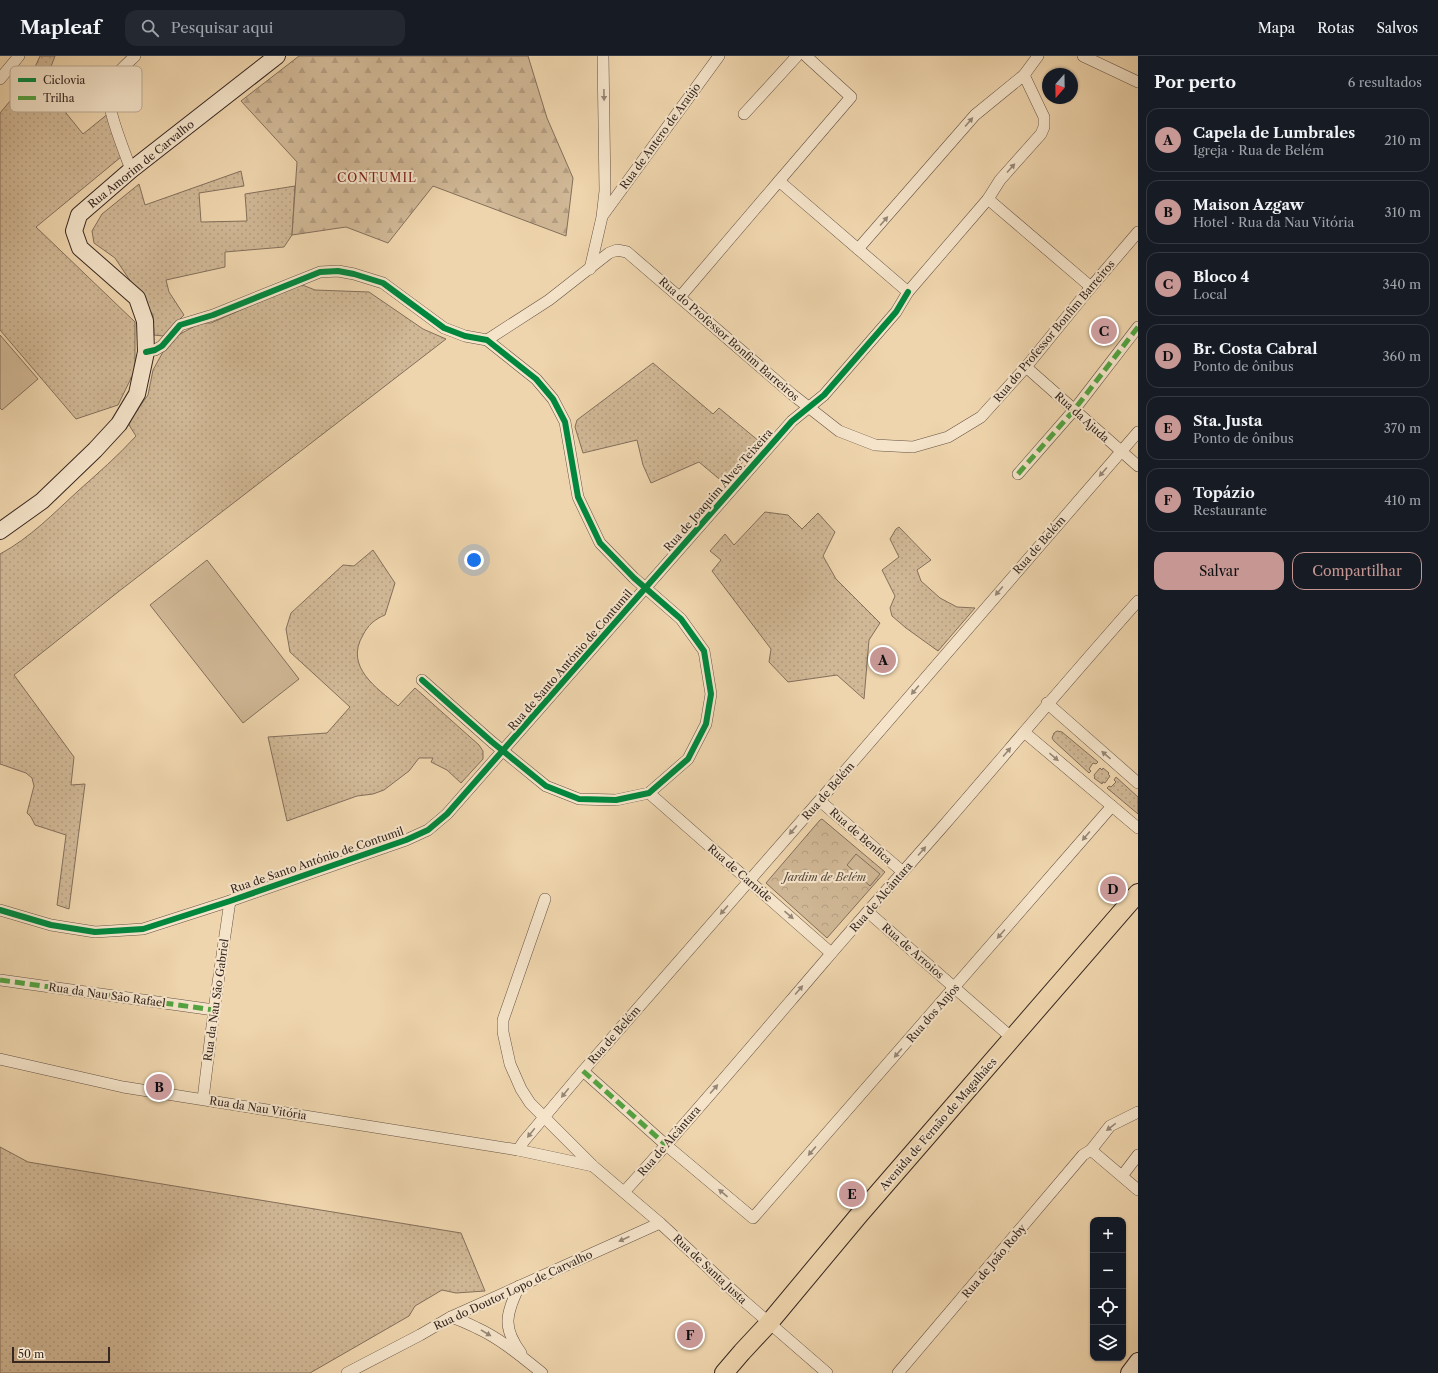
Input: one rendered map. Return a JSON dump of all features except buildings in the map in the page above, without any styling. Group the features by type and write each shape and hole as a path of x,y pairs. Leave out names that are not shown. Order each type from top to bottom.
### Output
{"main road":[{"name":"Avenida de Fernão de Magalhães","path":"724,1373 769,1323 860,1215 1138,893"}],"street":[{"path":"11,66 19,56"},
{"path":"125,66 135,56"},
{"name":"Rua Amorim de Carvalho","path":"0,531 42,501 95,450 119,424 137,394 146,352 145,321 137,298 80,248 74,231 79,215 131,170 277,56"},
{"path":"590,268 602,217 605,191 603,56"},
{"name":"Rua de Antero de Araújo","path":"602,217 718,56"},
{"path":"744,114 797,56"},
{"path":"680,297 850,97 806,56"},
{"path":"858,250 975,115 1024,75 1038,56"},
{"path":"1083,56 1138,82"},
{"path":"0,79 10,67"},
{"name":"Rua de Joaquim Alves Teixeira","path":"645,588 787,427 808,407 824,395 896,312 908,292 988,199 1000,180 1041,134 1044,127 1044,117 1024,75"},
{"path":"112,112 131,170"},
{"path":"779,181 908,292"},
{"path":"988,199 1090,287"},
{"name":"Rua do Professor Bonfim Barreiros","path":"487,340 549,300 609,253 617,250 628,252 808,407 839,431 875,445 913,447 948,437 981,417 1026,367 1090,287 1138,232"},
{"name":"Rua de Santo António de Contumil","path":"0,910 51,925 95,932 142,929 230,901 406,840 428,830 447,814 645,588 600,543 578,496 565,422 553,399 536,379 487,340 465,336 444,328 383,283 369,278 338,271 320,272 213,315 180,325 162,346 155,350 146,352"},
{"path":"1018,474 1074,410 1138,327"},
{"name":"Rua da Ajuda","path":"1026,367 1138,466"},
{"name":"Rua de Belém","path":"518,1150 583,1071 749,880 820,801 1138,432"},
{"path":"422,680 503,751 546,786 579,799 616,800 649,793 688,759 706,724 711,694 704,651 681,619 645,588"},
{"name":"Rua de Alcântara","path":"624,1192 666,1146 831,953 1024,732 1047,703 1138,601"},
{"path":"1047,703 1137,780"},
{"path":"1024,732 1138,828"},
{"name":"Rua de Carnide","path":"649,793 831,953"},
{"name":"Rua de Benfica","path":"820,801 903,872"},
{"name":"Rua dos Anjos","path":"666,1146 753,1218 1112,806"},
{"name":"Rua de Santa Justa","path":"545,899 503,1020 503,1032 510,1064 521,1089 530,1103 593,1166 660,1223 769,1323 827,1373"},
{"name":"Rua da Nau São Gabriel","path":"203,1099 230,901"},
{"name":"Rua de Arroios","path":"868,912 1012,1038"},
{"name":"Rua da Nau São Rafael","path":"0,980 214,1010"},
{"name":"Rua da Nau Vitória","path":"0,1059 123,1087 518,1150"},
{"path":"583,1071 666,1146"},
{"name":"Rua de João Roby","path":"898,1373 1083,1155 1091,1150 1110,1126 1138,1112"},
{"name":"Rua de Santa Justa","path":"518,1150 593,1166"},
{"path":"1091,1150 1138,1190"},
{"path":"1122,1176 1138,1155"},
{"name":"Rua do Doutor Lopo de Carvalho","path":"347,1373 451,1317 660,1223"},
{"path":"519,1286 510,1307 508,1328 513,1342 526,1360"},
{"path":"451,1317 478,1328 526,1360 542,1373"},
{"path":"1129,1373 1138,1361"}],"green space":[{"path":"40,56 55,56 51,66 36,66"},
{"path":"299,56 528,56 547,118 573,178 566,236 433,186 388,243 346,227 292,235 297,162 241,101"},
{"path":"10,101 10,112 66,112 83,134 109,113 121,157 36,227 135,322 135,370 118,405 76,419 0,330 0,113"},
{"path":"241,171 244,186 199,193 201,222 247,221 245,194 295,186 292,235 284,247 225,252 225,267 166,280 169,292 184,315 163,336 154,335 153,315 115,258 94,243 92,231 102,214 139,184 145,205"},
{"path":"300,284 315,290 369,292 423,329 446,339 118,592 14,675 74,757 71,785 85,784 69,909 57,905 66,835 35,825 27,813 34,786 32,778 26,773 0,764 0,554 11,548 41,525 108,464 136,436 129,425 132,417 148,395 153,370 169,341 201,323 211,323"},
{"path":"0,335 38,379 2,410 0,408"},
{"path":"653,363 713,414 719,408 760,442 724,483 699,462 651,483 643,465 637,440 583,453 575,427 577,420"},
{"path":"765,512 788,515 802,529 818,513 835,532 823,556 836,579 880,623 869,640 864,699 837,675 788,682 769,662 771,649 712,571 721,560 710,551 725,534 734,545"},
{"path":"899,527 931,560 917,570 921,581 940,598 957,607 975,608 938,651 892,616 890,608 895,596 882,570 899,557 890,539"},
{"path":"373,550 395,583 385,615 375,620 370,625 365,631 358,646 360,667 373,684 398,706 415,688 479,745 483,751 483,759 461,783 447,770 431,762 433,758 419,758 409,771 384,790 373,794 357,796 287,821 268,737 327,733 350,707 290,652 286,629 291,613 343,565 354,566"},
{"path":"207,560 299,679 243,723 150,605"},
{"path":"1057,731 1062,732 1098,762 1096,764 1093,763 1089,769 1091,771 1089,773 1054,741 1052,738 1054,733"},
{"path":"1100,768 1102,770 1103,768 1109,773 1108,774 1110,776 1105,783 1103,782 1102,784 1094,778 1094,775"},
{"path":"1116,777 1138,797 1138,814 1107,788 1109,786 1111,787 1116,782 1114,780"},
{"name":"Jardim de Belém","path":"822,819 885,872 827,938 766,883"},
{"path":"856,854 880,874 870,886 847,865"},
{"path":"0,1147 28,1162 461,1233 485,1291 456,1293 442,1290 415,1306 409,1316 310,1373 0,1373"}],"marked path":[{"path":"1018,474 1074,410 1138,327"},
{"path":"0,980 214,1010"},
{"path":"583,1071 666,1145"}],"cycle path":[{"path":"146,352 155,350 162,346 180,325 213,315 320,272 338,271 354,274 383,283 444,328 465,336 487,340 536,379 553,399 565,422 578,497 600,543 634,578 681,619 704,651 711,694 706,724 688,759 649,793 616,800 579,799 546,786 492,742 422,680"},
{"path":"0,910 51,925 95,932 143,929 230,901 406,840 428,830 447,814 792,421 824,395 896,312 908,292"}],"place":[{"name":"Bloco 4","path":"1104,331"},
{"name":"Capela de Lumbrales","path":"883,660"},
{"name":"Br. Costa Cabral","path":"1113,889"},
{"name":"Maison Azgaw","path":"159,1087"},
{"name":"Sta. Justa","path":"852,1194"},
{"name":"Topázio","path":"690,1335"}],"district":[{"name":"CONTUMIL","path":"377,177"}]}
